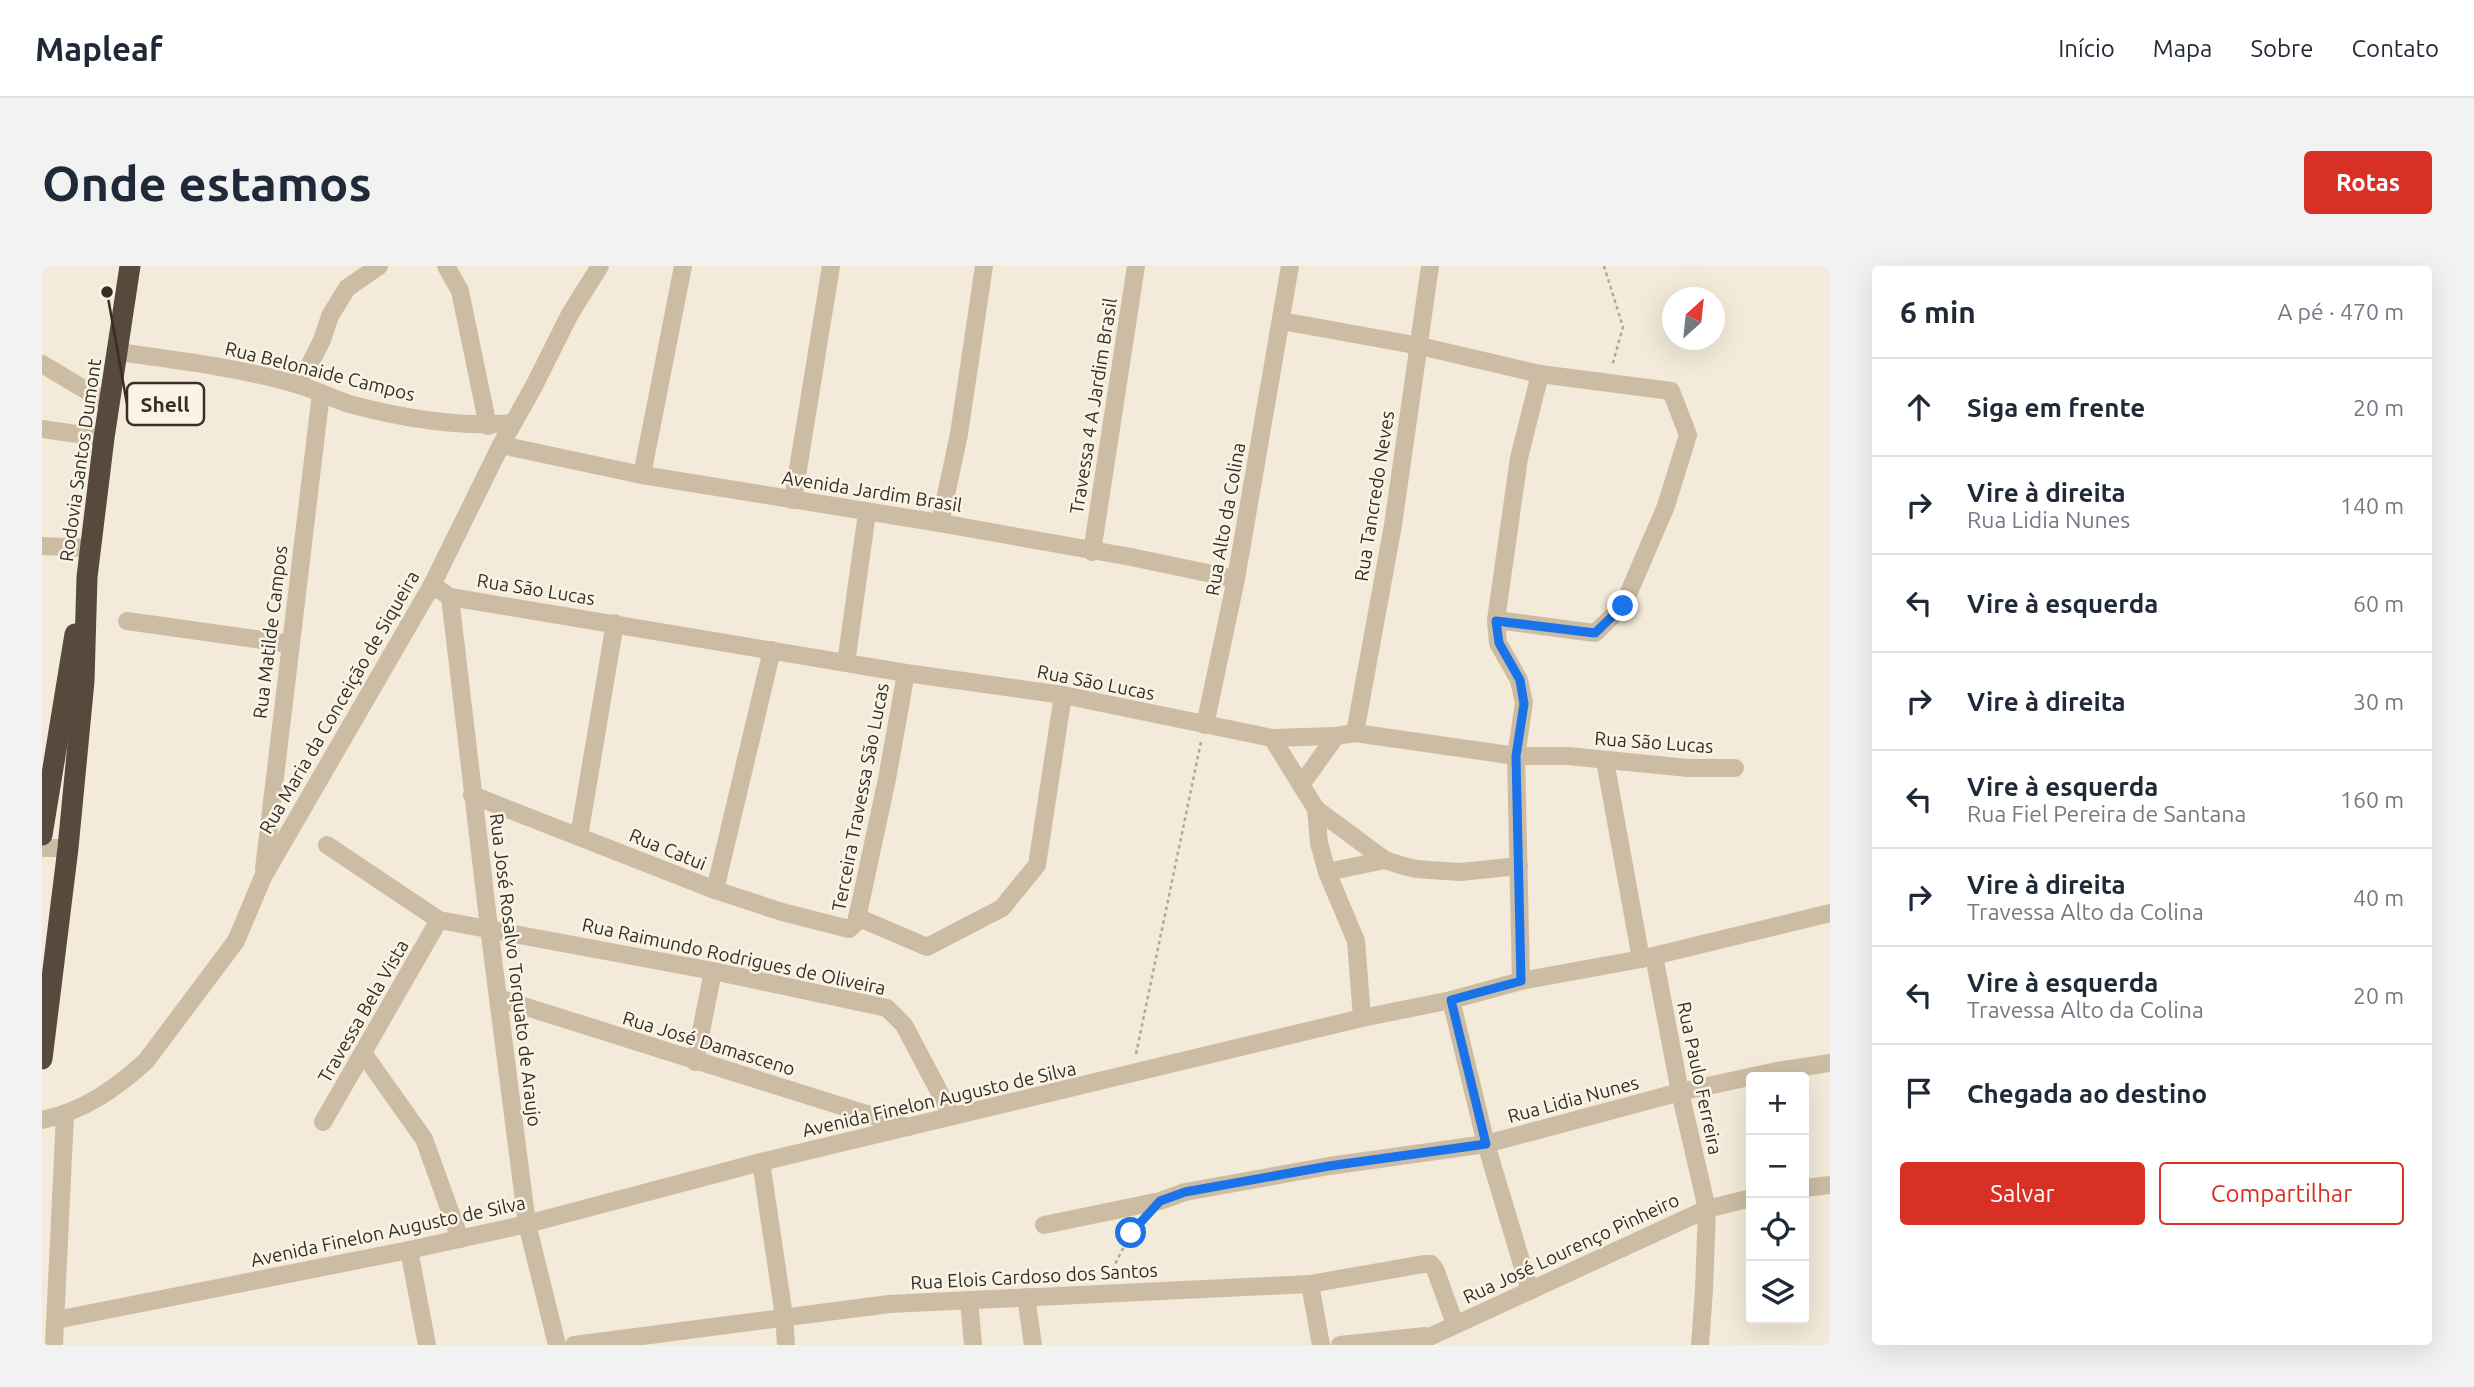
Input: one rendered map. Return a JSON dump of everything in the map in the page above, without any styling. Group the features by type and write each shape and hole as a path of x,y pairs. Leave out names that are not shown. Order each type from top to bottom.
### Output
{"highway":[{"name":"Rodovia Santos Dumont","path":"42,1059 68,848 84,681 90,548 130,266"},
{"name":"Rodovia Santos Dumont","path":"42,835 66,680 87,577"}],"street":[{"path":"296,384 310,364 330,316 347,288 379,266"},
{"path":"446,266 460,291 488,426"},
{"name":"Rua Maria da Conceição de Siqueira","path":"42,1120 65,1115 86,1106 146,1061 236,941 263,877 432,585 512,423 570,314 600,266"},
{"path":"642,475 683,266"},
{"path":"793,500 831,266"},
{"path":"940,523 958,434 984,266"},
{"name":"Travessa 4 A Jardim Brasil","path":"1092,552 1136,266"},
{"name":"Rua Alto da Colina","path":"1205,725 1236,579 1290,266"},
{"name":"Rua Tancredo Neves","path":"1355,733 1393,525 1430,266"},
{"path":"1282,321 1420,346 1540,374 1671,391 1688,435 1666,506 1623,606 1595,633 1496,621"},
{"name":"Rua Belonaide Campos","path":"118,352 243,370 296,384 351,404 451,423 488,426 512,423"},
{"path":"42,364 109,404"},
{"path":"1521,981 1516,756 1524,704 1520,680 1499,643 1496,621 1518,458 1540,374"},
{"name":"Rua Matilde Campos","path":"263,877 321,393"},
{"path":"42,432 104,438"},
{"name":"Avenida Jardim Brasil","path":"501,445 642,475 940,523 1236,579"},
{"path":"846,663 867,513"},
{"path":"42,546 90,548"},
{"path":"432,585 450,597"},
{"name":"Rua São Lucas","path":"450,597 906,673 1063,695 1272,738 1355,733 1516,756 1568,756 1688,768 1735,768"},
{"name":"Rua José Rosalvo Torquato de Araujo","path":"450,597 472,795 527,1224 557,1345"},
{"path":"127,621 290,644"},
{"path":"579,836 615,623"},
{"path":"715,890 772,650"},
{"name":"Terceira Travessa São Lucas","path":"855,923 887,779 906,673"},
{"name":"Rua Catui","path":"472,795 715,890 846,929 855,923 928,947 1002,908 1037,865 1063,695"},
{"path":"1301,785 1336,736"},
{"path":"1272,738 1316,809 1385,860 1416,869 1460,872 1519,866"},
{"name":"Rua Paulo Ferreira","path":"1605,761 1647,957 1707,1209 1700,1345"},
{"path":"1316,809 1319,843 1327,872 1356,941 1362,1018"},
{"path":"327,845 439,920"},
{"path":"42,848 68,848"},
{"path":"1327,872 1385,860"},
{"name":"Avenida Finelon Augusto de Silva","path":"56,1320 460,1240 761,1162 1362,1018 1451,1000 1521,981 1647,957 1830,913"},
{"name":"Rua Raimundo Rodrigues de Oliveira","path":"439,920 713,971 887,1008 904,1026 952,1116"},
{"name":"Travessa Bela Vista","path":"323,1122 439,920"},
{"path":"695,1062 713,971"},
{"name":"Rua José Damasceno","path":"498,999 908,1127"},
{"path":"1451,1000 1486,1144 1530,1291"},
{"path":"363,1054 424,1139 460,1240"},
{"name":"Rua Lidia Nunes","path":"1044,1225 1160,1201 1185,1192 1329,1166 1486,1144 1680,1093 1777,1071 1830,1063"},
{"path":"54,1345 65,1115"},
{"path":"761,1162 786,1345"},
{"path":"1809,1187 1830,1185"},
{"name":"Rua José Lourenço Pinheiro","path":"1412,1345 1707,1209 1746,1199"},
{"path":"409,1250 428,1345"},
{"name":"Rua Elois Cardoso dos Santos","path":"574,1345 889,1304 1310,1284 1431,1264 1455,1324"},
{"path":"1310,1284 1321,1345"},
{"path":"1026,1297 1033,1345"},
{"path":"969,1300 973,1345"},
{"path":"1339,1345 1429,1336"}],"path":[{"path":"1604,266 1623,327 1606,383"},
{"path":"1132,1075 1205,725"},
{"path":"1100,1294 1131,1233 1160,1201"}],"place":[{"name":"Shell","path":"107,292"}],"route":[{"path":"1131,1233 1160,1201 1185,1192 1329,1166 1486,1144 1451,1000 1521,981 1516,756 1524,704 1520,680 1499,643 1496,621 1595,633 1623,606"}]}
